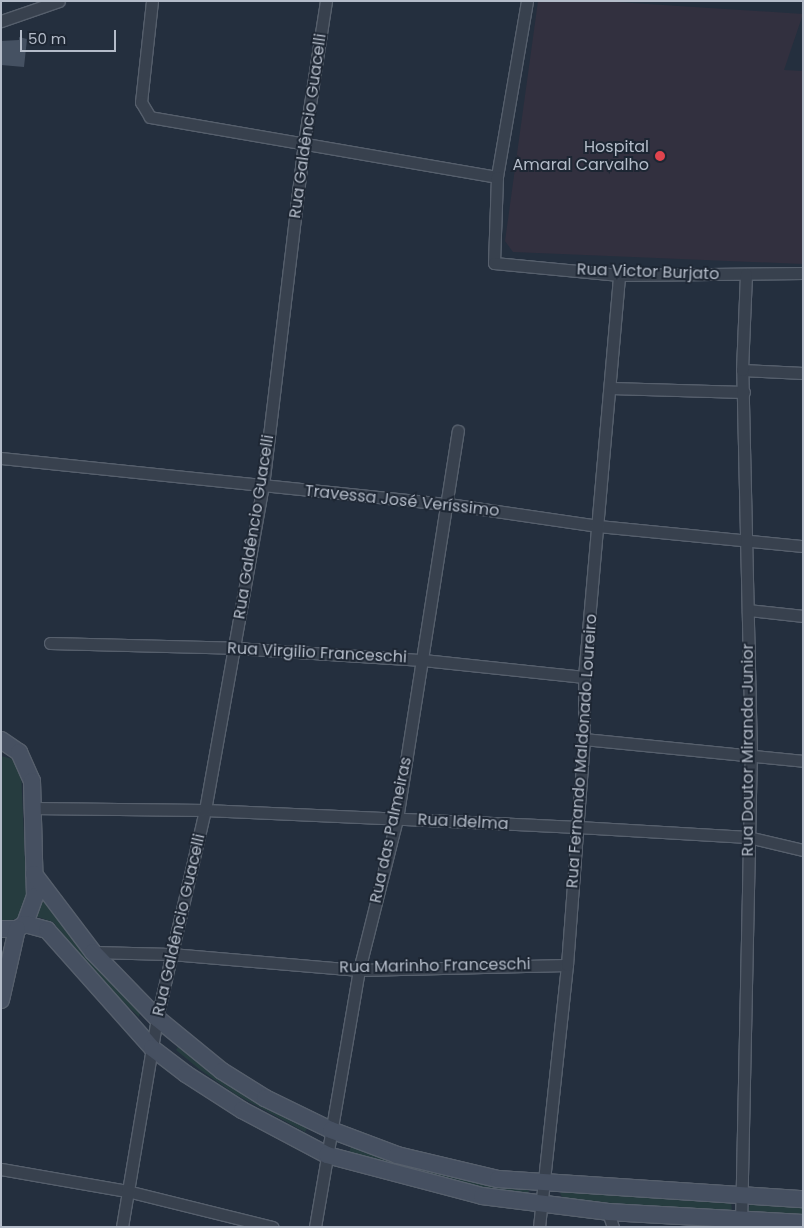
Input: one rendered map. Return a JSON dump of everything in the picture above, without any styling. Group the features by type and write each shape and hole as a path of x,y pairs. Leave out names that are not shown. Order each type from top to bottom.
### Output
{"main road":[{"path":"1,1000 14,927 35,896 32,781 26,763 5,746"},
{"path":"34,874 93,952 157,1018 222,1071 265,1098 331,1130 397,1155 498,1179 740,1197 803,1199"},
{"path":"14,927 47,930 152,1048 242,1110 327,1155 482,1196 540,1204 611,1219 803,1223"}],"street":[{"path":"1,21 59,1"},
{"path":"152,1 141,102 150,116 497,176 527,1"},
{"name":"Rua Galdêncio Guacelli","path":"122,1227 157,1018 205,810 263,486 304,143 326,1"},
{"name":"Rua Victor Burjato","path":"497,176 494,263 619,275 803,272"},
{"name":"Rua Doutor Miranda Junior","path":"741,1223 750,755 748,610 744,540 744,392 742,370 746,274"},
{"name":"Rua Fernando Maldonado Loureiro","path":"539,1227 542,1183 567,965 584,739 584,678 611,388 619,275"},
{"path":"742,370 803,373"},
{"path":"611,388 744,392"},
{"name":"Rua das Palmeiras","path":"315,1227 359,970 397,819 458,432"},
{"name":"Travessa José Veríssimo","path":"1,458 448,504 598,526 803,546"},
{"path":"748,610 803,616"},
{"name":"Rua Virgilio Franceschi","path":"50,643 235,648 423,660 584,678"},
{"path":"584,739 803,761"},
{"name":"Rua Idelma","path":"32,808 205,810 748,837 803,850"},
{"name":"Rua Marinho Franceschi","path":"93,952 171,954 359,970 567,965"},
{"path":"1,1169 127,1192 273,1227"}],"shaded area":[{"name":"Hospital Amaral Carvalho","path":"538,1 601,1 803,14 784,70 803,71 803,264 513,252 505,241"}],"green space":[{"path":"1,756 17,760 21,770 27,907 23,916 7,922 1,920"},
{"path":"40,890 91,960 140,1013 139,1017 97,977 53,922 35,916"},
{"path":"179,1045 308,1126 305,1132 235,1094 176,1050"},
{"path":"351,1146 440,1174 528,1189 529,1192 526,1196 463,1186 349,1153"},
{"path":"563,1191 731,1200 732,1213 563,1199 560,1193"},
{"path":"751,1203 803,1208 803,1215 752,1214 748,1210"}],"building":[{"path":"19,37 27,39 24,67 1,65 1,41 19,40"}],"place":[{"name":"Hospital Amaral Carvalho","path":"660,156"}]}
